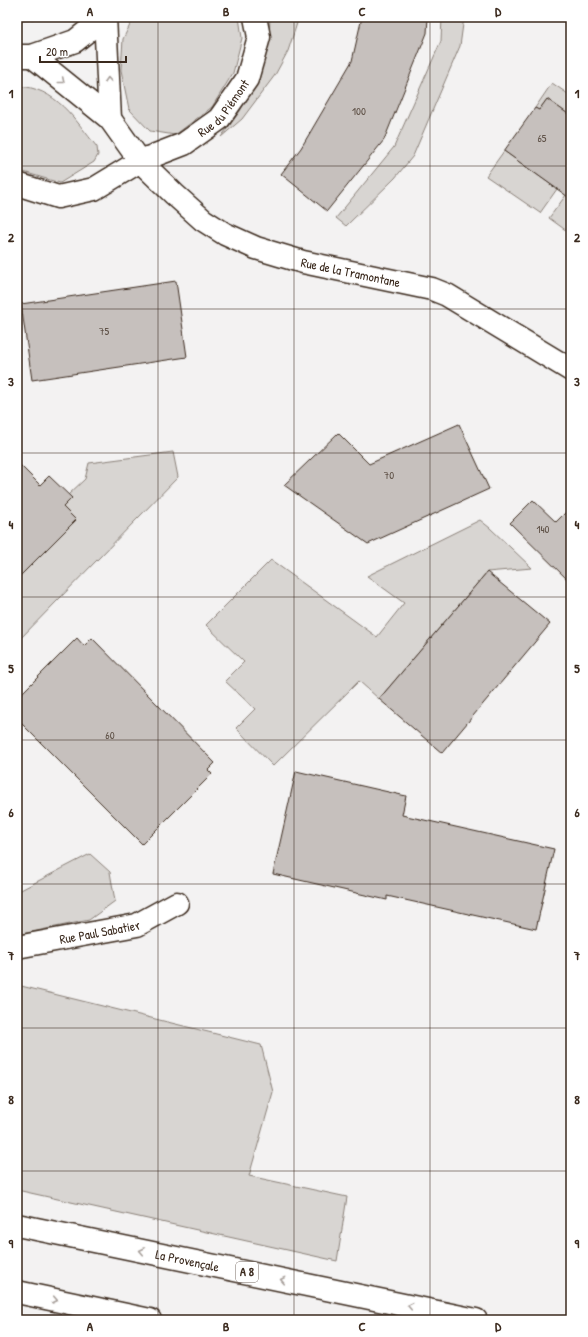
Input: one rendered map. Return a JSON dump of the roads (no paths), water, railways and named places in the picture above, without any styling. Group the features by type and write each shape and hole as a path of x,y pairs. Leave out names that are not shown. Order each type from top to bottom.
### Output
{"main road":[{"path":"24,56 75,41 105,17"},
{"path":"105,17 110,119"},
{"name":"Rue du Piémont","path":"140,161 184,144 219,119 247,80 258,37 255,17"},
{"name":"Rue de la Tramontane","path":"24,56 110,119 140,161 203,220 224,234 256,248 303,262 432,289 447,295 571,370"},
{"path":"17,184 58,197 94,189 140,161"},
{"name":"Rue Paul Sabatier","path":"17,947 137,926 177,902"},
{"name":"La Provençale","path":"17,1225 476,1320"},
{"path":"17,1292 150,1320"}]}
